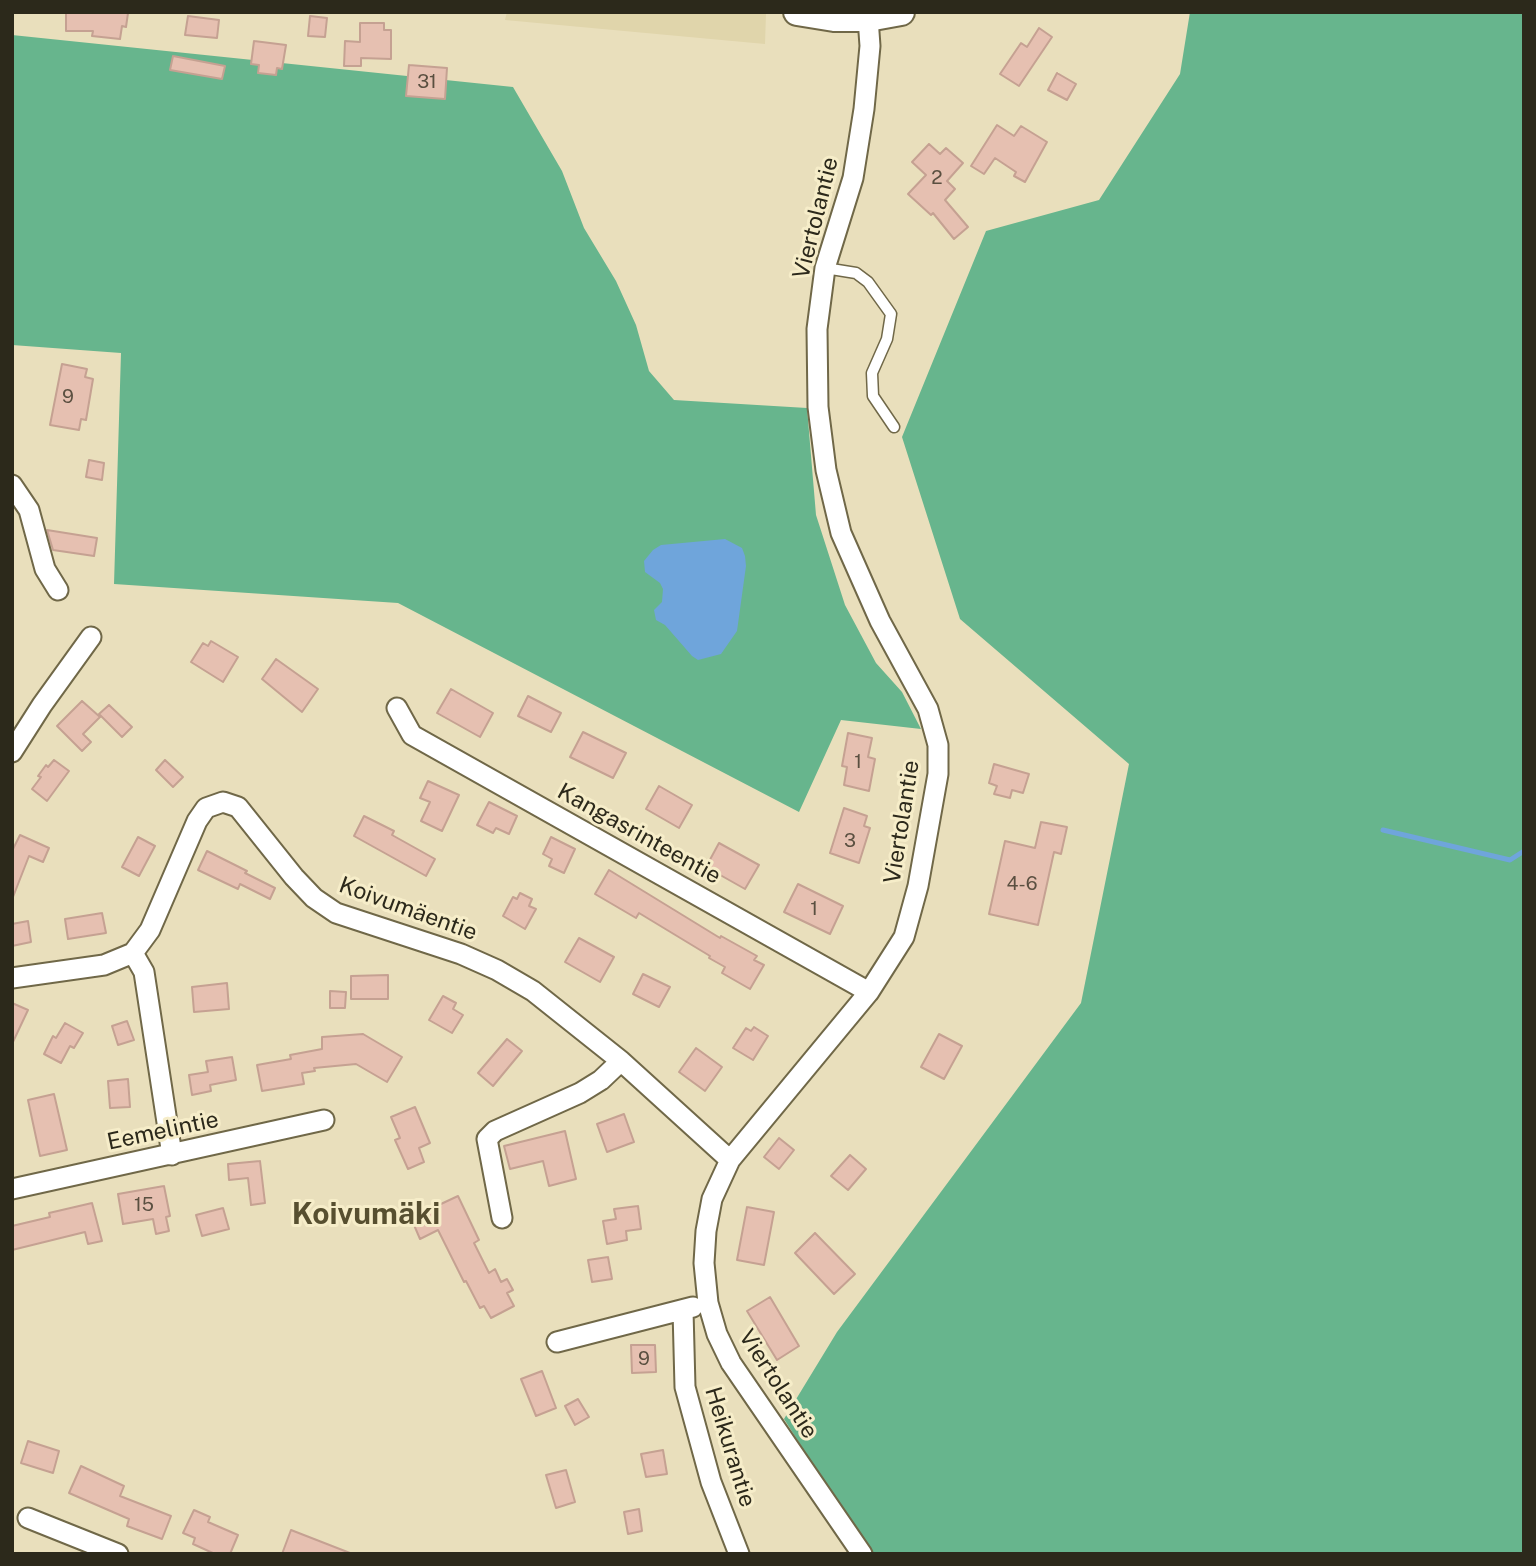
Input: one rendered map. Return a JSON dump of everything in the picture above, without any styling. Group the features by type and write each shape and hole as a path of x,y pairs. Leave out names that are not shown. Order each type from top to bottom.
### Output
{"main road":[{"path":"797,12 834,18 868,18 901,12"}],"street":[{"name":"Viertolantie","path":"862,1554 731,1363 717,1334 708,1303 704,1263 712,1199 730,1160 869,992 904,937 918,886 936,787 938,746 928,709 880,621 841,533 825,470 818,407 817,329 825,268 853,178 866,96 870,46 868,18"},
{"path":"12,485 29,510 45,569 58,590"},
{"path":"12,752 91,637"},
{"name":"Kangasrinteentie","path":"397,708 412,735 869,992"},
{"name":"Koivumäentie","path":"132,953 150,930 197,821 206,808 223,802 238,807 314,898 336,913 461,954 498,970 533,991 621,1061 730,1160"},
{"path":"12,978 104,965 132,953 144,972 172,1155"},
{"path":"502,1218 486,1139 495,1131 580,1093 601,1080 621,1061"},
{"name":"Eemelintie","path":"12,1189 324,1120"},
{"path":"557,1342 708,1303"},
{"name":"Heikurantie","path":"683,1310 685,1387 711,1482 739,1554"},
{"path":"28,1518 118,1554"}],"lane":[{"path":"825,268 856,273 868,282 891,314 887,339 872,373 873,396 894,427"}],"shaded area":[{"path":"507,12 766,12 765,44 505,20"}],"green space":[{"path":"1190,12 1524,12 1524,1554 870,1554 784,1419 837,1332 1081,1003 1129,764 960,619 902,437 986,231 1099,200 1180,74"},
{"path":"12,35 513,87 562,171 584,228 616,281 636,325 649,371 674,400 807,408 816,515 845,605 876,663 902,692 921,729 841,720 799,812 398,603 114,584 121,353 12,345"}],"water":[{"path":"725,539 742,548 745,556 737,631 721,654 698,660 665,625 656,620 654,610 662,602 663,589 660,583 645,572 644,561 661,545"}],"building":[{"path":"66,12 128,13 126,27 122,26 120,39 92,36 93,31 66,31"},
{"path":"188,16 219,20 217,38 185,35"},
{"path":"310,16 327,18 325,37 308,36"},
{"path":"360,23 384,23 384,30 391,30 391,59 361,58 361,66 344,66 345,41 360,42"},
{"path":"1039,28 1052,37 1019,86 1000,74 1021,43 1027,47"},
{"path":"254,41 286,45 282,69 277,68 276,75 258,73 259,65 251,64"},
{"path":"173,56 225,66 222,79 170,70"},
{"path":"409,65 447,68 445,99 406,96"},
{"path":"1057,73 1076,84 1067,100 1048,90"},
{"path":"997,125 1014,136 1021,126 1047,142 1025,182 1014,176 1016,172 995,158 984,174 971,166"},
{"path":"929,144 940,154 946,148 963,163 947,181 955,189 945,200 968,227 954,239 933,213 931,215 908,194 926,175 912,162"},
{"path":"62,364 87,369 85,377 93,379 86,420 81,419 79,430 50,425"},
{"path":"89,460 104,463 102,480 86,477"},
{"path":"47,530 97,538 94,556 53,550"},
{"path":"211,641 238,657 223,682 191,662 203,643 208,646"},
{"path":"276,659 318,689 302,712 262,679"},
{"path":"451,689 493,713 480,737 437,713"},
{"path":"528,696 561,713 551,732 518,716"},
{"path":"82,701 100,717 83,734 91,742 82,751 57,726"},
{"path":"109,705 132,727 122,737 99,714"},
{"path":"583,732 626,753 613,778 570,757"},
{"path":"848,733 872,738 868,757 875,759 869,791 844,785 847,767 842,766"},
{"path":"54,760 69,771 47,801 32,789 46,765 48,767"},
{"path":"165,760 183,777 173,787 156,770"},
{"path":"994,764 1029,774 1023,793 1012,790 1010,798 994,794 997,786 989,783"},
{"path":"428,781 459,795 442,831 421,821 430,802 420,798"},
{"path":"659,786 692,805 679,828 646,809"},
{"path":"489,802 517,816 509,834 496,828 493,833 477,825"},
{"path":"844,808 867,816 864,826 870,828 859,863 830,853"},
{"path":"364,816 394,831 392,835 435,859 426,876 354,836"},
{"path":"1041,822 1067,827 1061,854 1054,852 1038,925 989,914 1005,841 1035,848"},
{"path":"20,835 49,848 43,862 29,856 13,897 12,851"},
{"path":"138,837 155,846 139,876 122,867"},
{"path":"551,837 575,849 564,873 549,866 552,859 543,854"},
{"path":"719,843 759,865 745,889 706,867"},
{"path":"207,851 275,888 270,899 240,884 238,889 198,870"},
{"path":"609,870 720,938 721,936 757,956 754,960 764,965 750,989 722,973 725,967 709,958 710,956 639,913 636,918 595,894"},
{"path":"798,884 843,906 830,934 784,912"},
{"path":"520,893 532,899 529,906 536,909 525,929 503,916 513,897 517,899"},
{"path":"102,913 106,933 68,939 65,919"},
{"path":"28,921 31,942 12,946 12,924"},
{"path":"579,938 614,957 600,982 565,962"},
{"path":"643,974 670,987 659,1007 633,994"},
{"path":"388,975 388,999 351,999 351,976"},
{"path":"227,983 229,1009 194,1012 192,987"},
{"path":"330,991 346,992 345,1008 330,1008"},
{"path":"443,996 456,1003 453,1009 463,1015 452,1033 429,1020"},
{"path":"12,1003 28,1010 12,1044"},
{"path":"127,1021 134,1040 118,1045 112,1026"},
{"path":"65,1023 83,1033 74,1048 70,1046 61,1063 44,1054 53,1036 56,1038"},
{"path":"754,1027 768,1036 753,1060 733,1048 746,1028 751,1031"},
{"path":"363,1034 402,1057 387,1082 356,1064 314,1068 315,1071 302,1073 304,1084 262,1091 257,1065 291,1059 290,1055 322,1049 322,1037"},
{"path":"939,1034 962,1046 944,1079 921,1067"},
{"path":"507,1039 522,1051 493,1086 478,1073"},
{"path":"696,1048 722,1067 705,1091 679,1072"},
{"path":"232,1057 236,1080 210,1085 211,1091 192,1095 189,1075 208,1072 206,1061"},
{"path":"128,1079 130,1107 110,1108 108,1081"},
{"path":"54,1094 67,1150 40,1156 28,1100"},
{"path":"415,1107 430,1143 419,1148 424,1162 408,1169 395,1140 400,1138 391,1117"},
{"path":"624,1114 634,1142 607,1152 597,1124"},
{"path":"565,1131 576,1179 549,1186 543,1161 510,1169 504,1146"},
{"path":"779,1138 794,1150 779,1169 764,1157"},
{"path":"850,1155 866,1169 848,1190 831,1176"},
{"path":"260,1161 265,1203 251,1205 248,1178 229,1180 228,1164"},
{"path":"164,1186 170,1216 166,1217 169,1231 156,1234 153,1219 123,1224 118,1194"},
{"path":"458,1196 479,1240 474,1243 489,1273 495,1269 501,1282 507,1279 513,1290 507,1293 514,1306 491,1318 484,1306 480,1308 466,1281 464,1282 438,1230 420,1239 411,1218"},
{"path":"92,1203 102,1241 88,1244 85,1232 12,1250 12,1226 50,1217 49,1213"},
{"path":"638,1206 641,1229 626,1231 627,1240 607,1244 603,1221 616,1219 614,1209"},
{"path":"747,1207 774,1212 764,1265 737,1260"},
{"path":"223,1208 229,1229 202,1236 196,1215"},
{"path":"815,1233 855,1274 834,1294 795,1253"},
{"path":"608,1257 612,1279 592,1282 588,1260"},
{"path":"770,1297 799,1346 777,1360 747,1311"},
{"path":"631,1345 655,1345 656,1372 632,1373"},
{"path":"542,1371 556,1408 536,1416 521,1379"},
{"path":"578,1399 589,1417 575,1425 565,1406"},
{"path":"28,1441 59,1451 53,1473 21,1463"},
{"path":"663,1450 667,1474 646,1477 641,1454"},
{"path":"81,1466 124,1486 120,1496 171,1516 162,1539 127,1526 129,1519 69,1493"},
{"path":"566,1470 575,1502 556,1508 546,1475"},
{"path":"639,1509 642,1531 628,1534 624,1512"},
{"path":"194,1510 210,1517 208,1522 238,1535 230,1554 215,1554 193,1544 195,1538 183,1533"},
{"path":"291,1530 350,1553 282,1554"}],"waterway":[{"path":"1383,830 1510,860 1524,851"}],"district":[{"name":"Koivumäki","path":"366,1215"}]}
